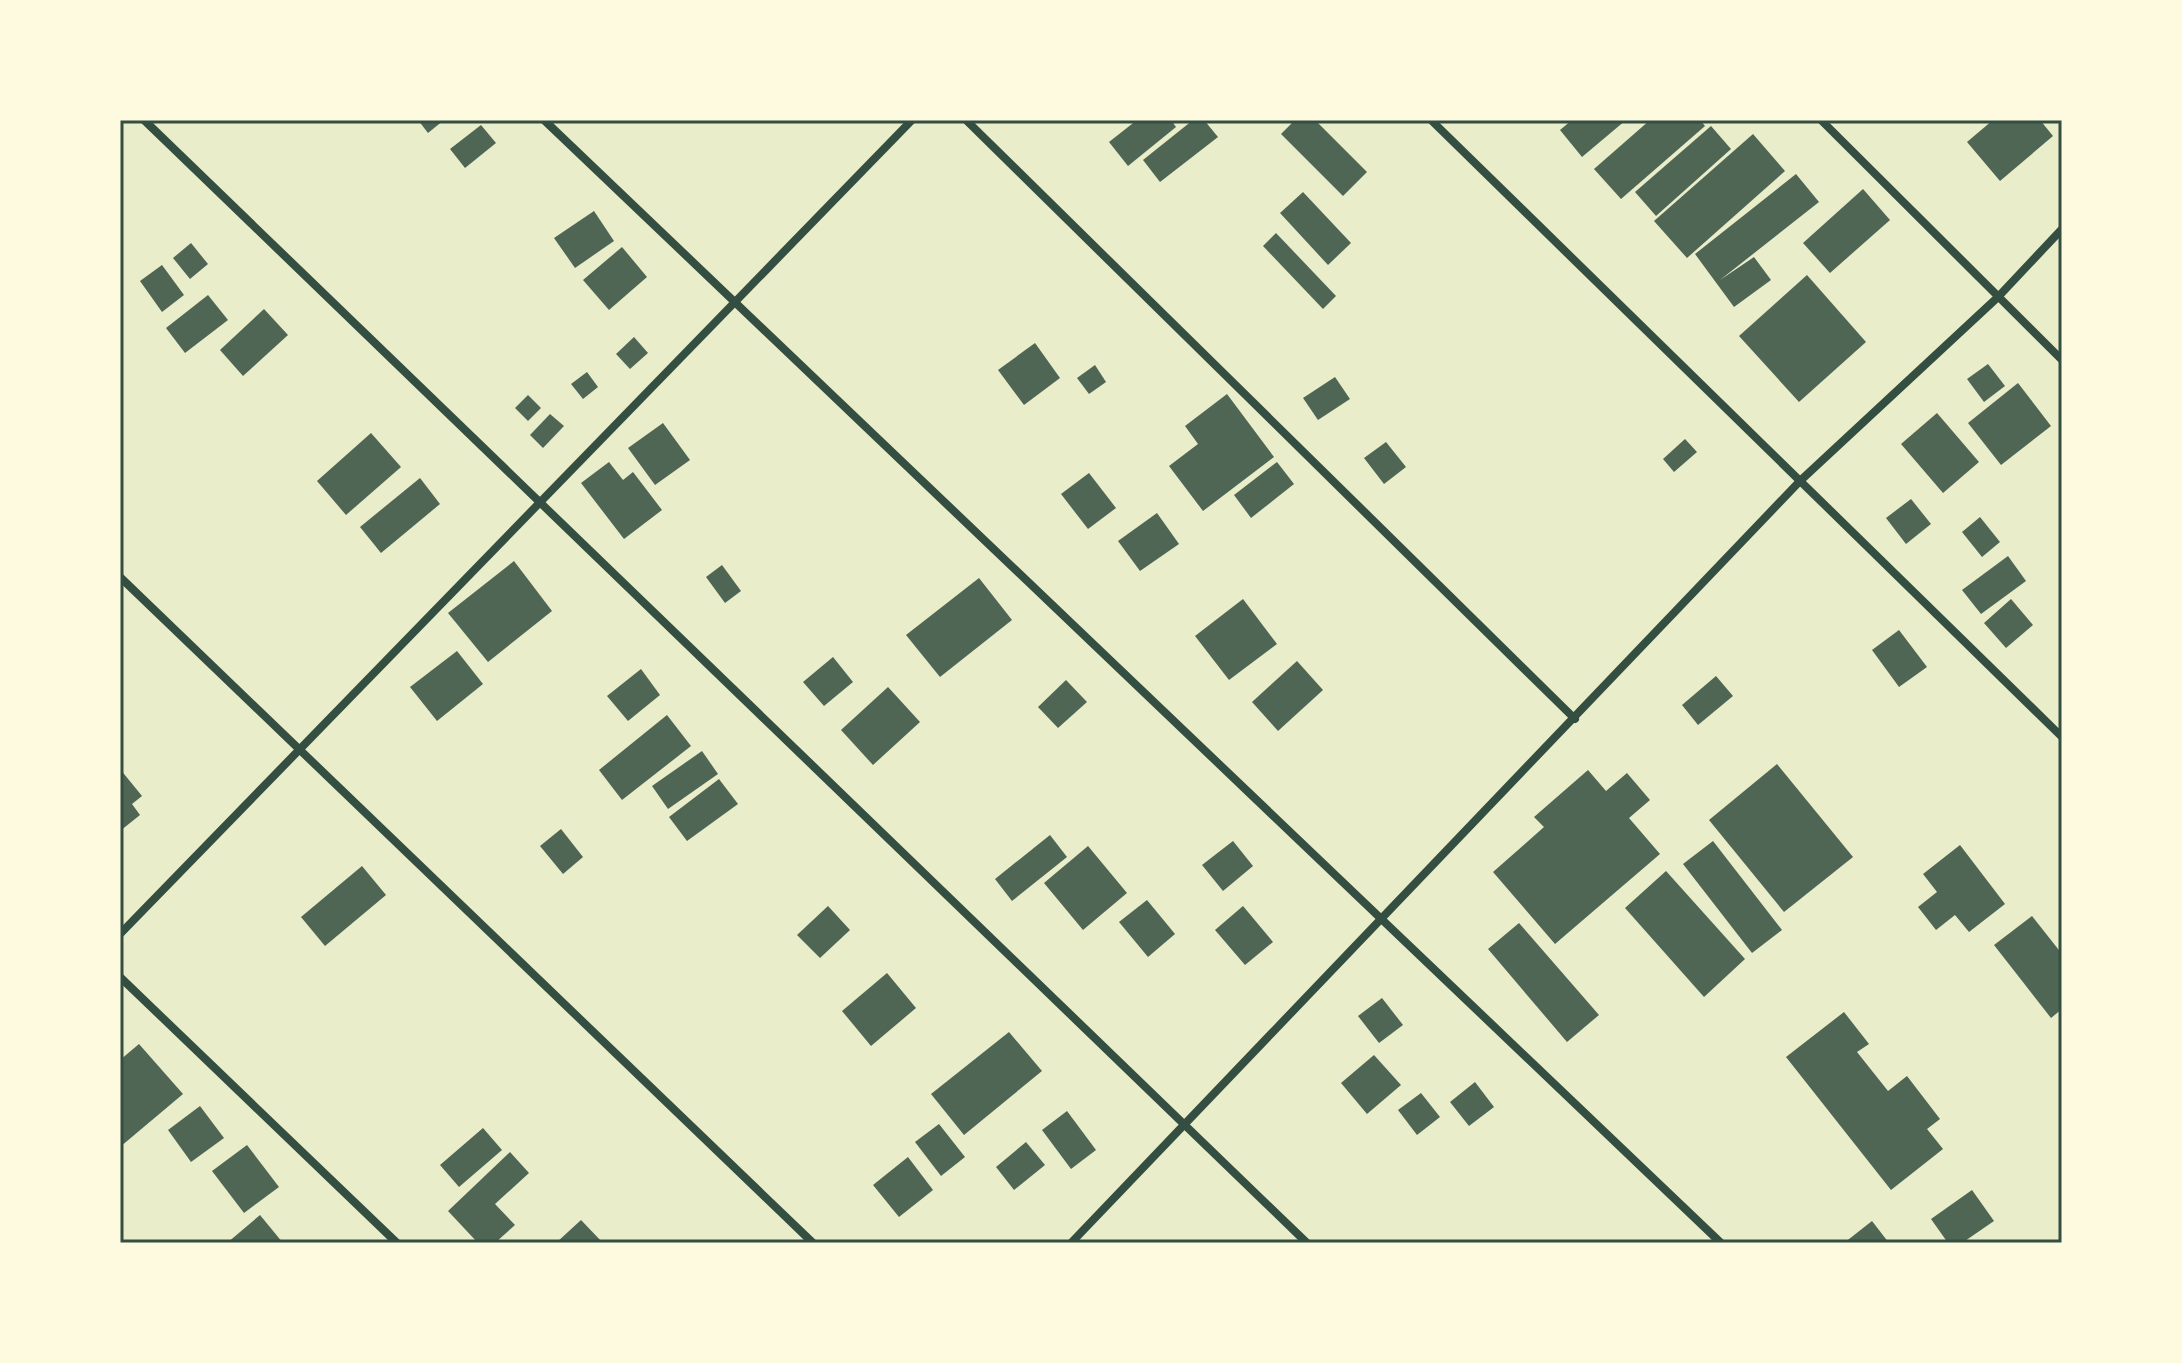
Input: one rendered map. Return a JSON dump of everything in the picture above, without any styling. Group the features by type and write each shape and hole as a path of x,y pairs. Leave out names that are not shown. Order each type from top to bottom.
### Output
{"street":[{"path":"144,120 1307,1243"},
{"path":"544,120 1721,1243"},
{"path":"120,934 912,120"},
{"path":"966,120 1575,719"},
{"path":"1431,120 2062,737"},
{"path":"1821,120 2062,360"},
{"path":"1071,1243 1800,481 1998,297 2062,229"},
{"path":"120,577 813,1243"},
{"path":"120,977 397,1243"}],"building":[{"path":"418,120 444,120 428,133"},
{"path":"1137,120 1171,120 1176,127 1128,166 1109,142"},
{"path":"1193,120 1204,120 1218,137 1160,182 1143,160"},
{"path":"1295,120 1315,120 1367,172 1343,196 1281,134"},
{"path":"1572,120 1626,120 1582,157 1560,130"},
{"path":"1650,120 1700,120 1705,126 1621,199 1594,169"},
{"path":"1993,120 2040,120 2053,136 2000,181 1967,142"},
{"path":"481,125 496,143 465,168 450,149"},
{"path":"1711,126 1731,149 1656,216 1635,192"},
{"path":"1753,134 1785,171 1687,258 1654,221"},
{"path":"1796,174 1819,202 1720,280 1754,257 1771,280 1734,307 1695,254"},
{"path":"1863,189 1890,220 1830,273 1803,243"},
{"path":"1303,192 1351,243 1328,265 1280,213"},
{"path":"594,211 614,241 575,268 554,238"},
{"path":"1276,233 1336,296 1323,309 1263,246"},
{"path":"191,243 208,264 190,279 173,258"},
{"path":"622,247 647,277 609,310 583,280"},
{"path":"162,265 184,295 162,312 140,281"},
{"path":"1807,275 1866,342 1799,402 1739,336"},
{"path":"208,295 228,320 185,353 166,328"},
{"path":"264,309 288,335 243,376 220,350"},
{"path":"634,337 648,353 630,369 616,354"},
{"path":"1035,343 1060,378 1024,405 998,370"},
{"path":"1988,364 2005,386 1984,402 1967,379"},
{"path":"1095,365 1106,382 1089,394 1077,378"},
{"path":"587,372 598,387 583,399 571,384"},
{"path":"1335,377 1350,399 1318,420 1303,398"},
{"path":"2018,383 2051,426 2001,465 1968,423"},
{"path":"1227,394 1274,457 1203,511 1169,466 1198,444 1185,426"},
{"path":"528,395 541,408 528,421 515,408"},
{"path":"1937,413 1979,462 1943,493 1901,444"},
{"path":"550,414 564,426 543,448 530,435"},
{"path":"663,423 690,460 655,485 628,448"},
{"path":"371,433 401,467 346,515 317,481"},
{"path":"1685,439 1697,452 1674,472 1663,459"},
{"path":"1386,442 1406,467 1384,484 1364,458"},
{"path":"609,462 623,480 633,472 662,510 624,539 581,483"},
{"path":"1277,462 1294,484 1251,518 1234,495"},
{"path":"1089,473 1116,508 1088,529 1061,494"},
{"path":"420,478 440,504 381,553 360,527"},
{"path":"1911,499 1931,524 1906,544 1886,518"},
{"path":"1157,513 1179,544 1140,571 1118,541"},
{"path":"1980,517 2000,542 1982,557 1962,532"},
{"path":"2008,556 2026,581 1981,614 1962,590"},
{"path":"514,561 552,611 488,662 448,613"},
{"path":"722,565 741,591 725,603 706,577"},
{"path":"979,578 1012,620 940,677 906,635"},
{"path":"1243,599 1277,644 1229,680 1195,636"},
{"path":"2011,599 2033,625 2006,648 1984,623"},
{"path":"1899,630 1927,667 1899,687 1872,650"},
{"path":"457,651 483,684 437,721 410,687"},
{"path":"833,657 853,682 824,706 803,682"},
{"path":"1297,661 1323,690 1278,731 1252,702"},
{"path":"641,669 660,695 628,721 607,696"},
{"path":"1716,676 1733,696 1698,725 1682,705"},
{"path":"1066,680 1087,702 1058,728 1038,707"},
{"path":"888,687 920,722 873,765 841,730"},
{"path":"667,715 691,746 622,800 599,770"},
{"path":"702,751 718,774 668,809 652,786"},
{"path":"1777,764 1853,857 1784,912 1709,820"},
{"path":"120,769 142,796 132,804 140,815 120,831"},
{"path":"1588,770 1606,791 1627,773 1650,800 1629,818 1660,854 1555,944 1493,872 1544,827 1534,817"},
{"path":"719,779 738,804 687,841 669,817"},
{"path":"561,829 583,857 563,874 540,846"},
{"path":"1050,835 1067,857 1012,901 995,879"},
{"path":"1233,841 1253,866 1223,891 1202,865"},
{"path":"1713,841 1782,930 1752,953 1683,864"},
{"path":"1960,845 2005,904 1969,932 1955,915 1936,930 1918,907 1937,892 1923,874"},
{"path":"1088,846 1127,893 1083,930 1044,883"},
{"path":"362,866 386,895 325,946 301,917"},
{"path":"1666,871 1745,959 1704,997 1625,908"},
{"path":"1147,900 1175,934 1148,957 1119,922"},
{"path":"828,906 850,930 820,958 797,935"},
{"path":"1243,906 1273,942 1245,965 1215,930"},
{"path":"2032,916 2062,954 2062,1009 2051,1018 1994,945"},
{"path":"1519,923 1599,1015 1567,1042 1488,949"},
{"path":"887,973 916,1008 871,1046 842,1011"},
{"path":"1382,998 1403,1025 1379,1043 1358,1016"},
{"path":"1844,1012 1869,1044 1857,1052 1888,1091 1907,1076 1940,1119 1927,1129 1943,1149 1891,1190 1786,1057"},
{"path":"1009,1032 1042,1071 964,1135 931,1094"},
{"path":"139,1044 183,1094 120,1147 120,1060"},
{"path":"1374,1055 1401,1085 1367,1114 1341,1083"},
{"path":"1475,1082 1494,1107 1469,1126 1450,1102"},
{"path":"1421,1093 1440,1117 1417,1135 1398,1110"},
{"path":"200,1106 224,1138 191,1162 168,1130"},
{"path":"1067,1111 1096,1150 1071,1169 1042,1130"},
{"path":"939,1124 965,1157 941,1176 915,1142"},
{"path":"483,1128 502,1150 459,1187 440,1165"},
{"path":"1026,1142 1045,1165 1014,1190 996,1167"},
{"path":"247,1145 279,1187 244,1213 212,1171"},
{"path":"510,1152 529,1173 495,1204 515,1225 495,1243 478,1243 448,1211"},
{"path":"908,1157 933,1190 899,1217 873,1185"},
{"path":"1972,1190 1994,1221 1962,1243 1948,1243 1931,1219"},
{"path":"260,1215 283,1243 227,1243"},
{"path":"581,1220 603,1243 556,1243"},
{"path":"1872,1221 1889,1243 1844,1243"}]}
